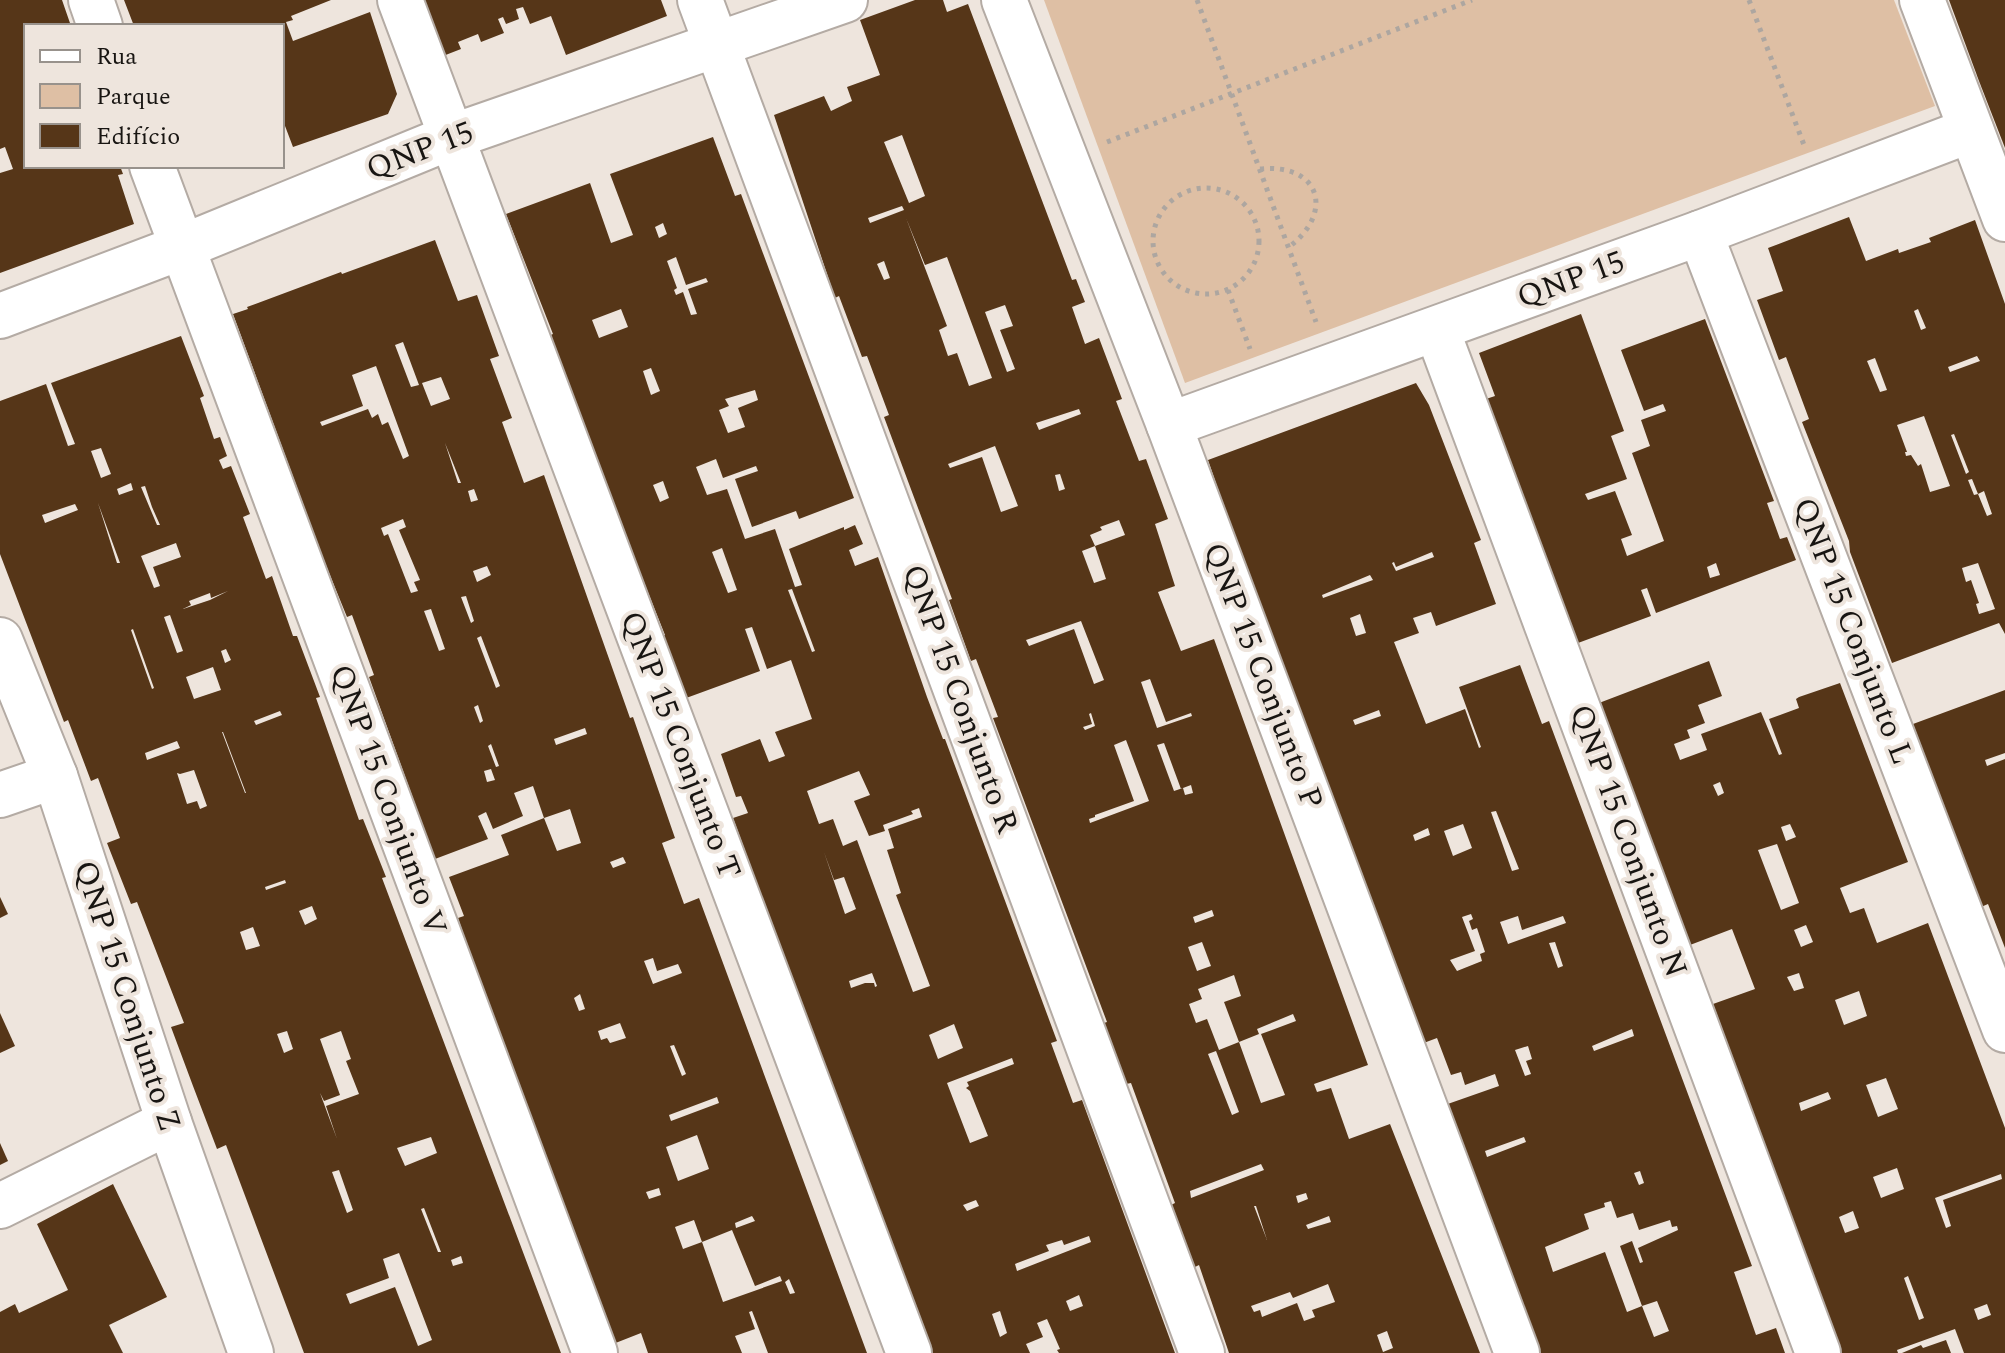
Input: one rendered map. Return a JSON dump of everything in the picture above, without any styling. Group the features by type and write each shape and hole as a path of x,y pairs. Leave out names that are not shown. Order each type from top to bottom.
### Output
{"street":[{"path":"91,0 99,24"},
{"name":"QNP 15 Conjunto T","path":"400,0 909,1353"},
{"name":"QNP 15 Conjunto R","path":"700,0 1202,1353"},
{"name":"QNP 15","path":"0,316 182,247 451,137 845,0"},
{"name":"QNP 15 Conjunto P","path":"1004,0 1169,425 1517,1353"},
{"path":"1922,0 2005,219"},
{"name":"QNP 15","path":"1169,425 1437,330 1971,130"},
{"name":"QNP 15 Conjunto V","path":"153,168 595,1353"},
{"name":"QNP 15 Conjunto L","path":"1700,233 2005,1030"},
{"name":"QNP 15 Conjunto N","path":"1437,330 1818,1353"},
{"name":"QNP 15 Conjunto Z","path":"0,640 55,776 169,1122 251,1353"},
{"path":"0,795 55,776"},
{"path":"0,1206 169,1122"}],"path":[{"path":"1197,0 1320,333"},
{"path":"1099,146 1472,0"},
{"path":"1749,0 1807,154"},
{"path":"1260,169 1274,168 1296,173 1306,178 1314,188 1317,202 1310,226 1289,247"},
{"path":"1204,187 1223,190 1240,198 1256,221 1260,248 1254,265 1243,280 1228,290 1211,295 1186,290 1165,276 1156,261 1152,245 1160,212 1171,200 1186,191 1204,187"},
{"path":"1228,290 1254,358"}],"green space":[{"path":"1044,0 1894,0 1935,106 1185,383"}],"building":[{"path":"0,0 62,0 70,24 24,24 24,168 121,168 123,174 118,175 134,224 0,273 0,173 13,169 5,147 0,149"},
{"path":"124,0 331,0 291,16 293,20 286,22 293,41 370,12 397,94 388,114 293,147 284,123 284,24 133,24"},
{"path":"422,0 661,0 667,16 566,55 551,16 530,24 523,7 516,9 519,19 506,24 503,17 498,19 504,33 481,42 478,34 458,42 461,49 443,56"},
{"path":"915,0 943,0 947,12 968,4 1072,280 1076,279 1085,302 1072,307 1085,344 1099,338 1122,399 1116,401 1139,461 1146,459 1168,519 1155,524 1175,586 1158,592 1181,651 1214,639 1368,1065 1314,1084 1317,1092 1331,1088 1349,1139 1390,1124 1480,1353 1229,1353 1199,1265 1195,1267 1171,1205 1175,1203 1131,1083 1126,1084 1104,1023 1107,1022 993,718 998,717 976,659 971,661 949,600 952,599 884,417 889,415 867,356 862,357 839,296 835,298 774,115 824,96 831,111 852,101 847,87 880,75 860,20","holes":["902,135 925,196 909,203 884,142","902,206 904,210 870,223 868,218","906,218 925,265 947,257 992,378 969,386 957,353 948,356 939,330 947,326","884,261 890,278 884,280 877,264","1005,305 1013,326 1000,330 1015,369 1007,372 985,312","1079,409 1081,414 1039,430 1036,423","995,446 1018,506 1001,512 982,457 950,468 948,464","1060,474 1065,489 1059,491 1055,475","1119,520 1125,535 1095,546 1090,535 1102,530 1100,527","1095,546 1106,579 1094,583 1082,551","1081,621 1104,680 1094,684 1074,629 1029,646 1026,640","1150,679 1166,722 1191,713 1192,716 1157,728 1141,682","1091,713 1095,726 1085,730 1083,727 1092,724","1126,740 1149,801 1090,823 1089,819 1134,801 1114,745","1164,743 1181,789 1174,791 1157,745","1191,785 1193,793 1185,795 1183,788","1212,910 1214,916 1195,923 1193,917","1202,942 1211,966 1197,971 1188,947","1234,975 1241,996 1224,1002 1239,1042 1219,1050 1207,1019 1196,1023 1189,1004 1202,999 1198,989","1293,1014 1296,1021 1261,1034 1285,1095 1261,1103 1239,1042 1259,1034 1257,1029","1216,1051 1239,1112 1232,1115 1208,1054","1261,1164 1264,1170 1191,1198 1190,1191","1306,1193 1308,1199 1298,1203 1296,1196","1329,1216 1331,1222 1308,1229 1306,1225","1328,1284 1335,1302 1312,1310 1315,1317 1304,1321 1297,1303 1262,1317 1260,1310 1254,1312 1251,1306 1290,1292 1293,1298","1387,1331 1393,1348 1383,1352 1377,1335"]},
{"path":"1949,0 2005,0 2005,148 1979,81"},
{"path":"713,137 735,196 741,194 854,498 799,519 796,511 752,527 735,479 758,471 756,466 723,478 716,459 696,467 707,495 727,489 745,539 775,529 795,587 802,585 789,549 844,527 844,530 855,525 863,544 849,550 855,566 878,557 927,697 1057,1041 1051,1043 1073,1103 1082,1100 1175,1353 1059,1353 1047,1319 1037,1323 1043,1337 1026,1344 1030,1353 920,1353 747,881 755,878 733,818 748,813 741,796 736,797 721,754 760,739 769,762 785,756 775,732 812,719 791,660 767,669 752,627 745,629 760,671 678,701 654,639 665,635 546,337 553,334 506,214 590,183 611,243 633,235 610,174","holes":["663,223 667,234 659,238 655,227","676,257 686,285 706,278 708,282 688,289 697,314 691,315 683,292 676,295 674,290 677,288 667,261","621,309 628,327 599,338 592,320","651,368 660,391 651,395 643,371","755,390 758,400 738,408 745,427 728,433 719,410 729,406 725,399","663,481 669,498 660,502 653,485","722,548 737,590 728,593 712,552","792,589 815,651 812,652 788,590","859,771 870,795 854,801 869,836 885,831 883,825 913,814 911,811 919,808 922,817 888,829 894,848 887,850 901,893 896,895 930,986 913,992 857,840 843,846 833,819 819,824 807,791","824,852 834,880 844,877 856,909 845,914","872,973 877,986 865,983 851,988 849,981","954,1024 963,1048 938,1059 929,1035","1012,1058 1014,1064 967,1082 969,1086 966,1088 988,1136 970,1143 947,1083","976,1200 979,1206 967,1211 963,1205","1089,1236 1091,1242 1017,1271 1015,1264 1049,1251 1046,1245 1062,1240 1064,1245","1079,1295 1083,1306 1070,1311 1066,1301","1000,1311 1007,1333 1000,1337 992,1314"]},
{"path":"1849,217 1866,261 1898,249 1899,253 1931,242 1929,238 1975,220 2005,304 2005,634 1999,623 1892,663 1802,422 1809,419 1786,357 1779,360 1757,300 1783,291 1768,248","holes":["1918,309 1926,328 1921,330 1914,311","1977,356 1980,361 1950,372 1948,367","1875,358 1887,390 1880,392 1867,361","1924,416 1950,486 1930,492 1921,464 1918,466 1911,455 1906,456 1897,425","1954,434 1969,472 1966,474 1951,435","1972,479 1978,494 1974,495 1968,480","1984,491 1992,514 1987,516 1978,494","1978,563 1995,609 1979,614 1976,604 1979,603 1971,580 1966,582 1962,568"]},
{"path":"435,240 458,301 477,295 499,356 490,359 512,418 502,422 524,483 544,475 675,838 662,843 684,904 699,898 867,1353 768,1353 752,1311 749,1312 755,1329 735,1336 742,1353 648,1353 641,1333 613,1344 479,981 458,918 464,916 449,877 509,855 501,835 544,818 533,786 514,793 523,816 493,829 486,812 478,816 488,839 435,859 369,677 374,675 352,615 347,617 323,558 233,314","holes":["403,342 419,385 411,387 395,345","376,366 409,456 403,459 388,422 382,425 378,414 372,418 368,409 322,426 320,422 363,406 352,375","441,377 450,399 431,406 422,383","445,443 461,483 458,483","474,489 478,500 471,502 468,491","403,519 406,527 399,530 420,580 414,582 418,591 411,593 388,534 384,536 381,528","487,566 491,575 477,582 473,571","466,596 474,621 471,623 461,597","431,609 445,649 439,651 424,611","481,636 500,686 496,688 477,638","478,705 483,721 480,723 474,707","585,728 587,734 556,745 554,739","491,744 499,766 496,767 488,746","491,769 495,780 487,782 484,771","570,809 581,843 557,851 544,818","623,857 626,863 613,868 610,862","653,958 657,971 678,964 682,973 653,984 644,961","580,994 585,1009 579,1011 574,998","620,1023 626,1038 610,1043 607,1038 601,1040 598,1031","674,1045 686,1074 682,1076 670,1046","717,1097 719,1103 671,1121 669,1115","697,1135 709,1169 678,1181 666,1147","659,1188 661,1195 649,1199 646,1192","752,1216 755,1221 736,1228 735,1223","694,1220 702,1242 683,1249 675,1227","732,1230 755,1286 780,1276 782,1281 723,1302 702,1242","789,1279 795,1293 790,1294 785,1282"]},
{"path":"1581,314 1624,431 1611,436 1627,479 1585,494 1588,500 1615,491 1632,535 1621,539 1627,556 1664,541 1632,453 1650,446 1641,420 1666,411 1663,404 1644,411 1621,350 1705,319 1774,501 1767,503 1780,539 1787,537 1796,560 1656,613 1647,588 1641,590 1651,616 1578,643 1486,399 1495,396 1479,353","holes":["1716,563 1720,575 1710,578 1707,567"]},
{"path":"181,336 204,396 200,398 214,439 220,437 227,456 219,460 223,469 231,466 250,514 243,517 266,579 272,576 293,636 297,636 359,820 363,819 386,877 382,878 561,1353 304,1353 226,1145 217,1149 171,1027 184,1023 137,902 131,904 107,843 120,838 98,778 91,781 68,720 64,722 0,554 0,401 46,384 68,446 75,444 51,383","holes":["101,448 111,474 101,478 91,451","131,483 133,490 119,495 117,489","145,486 160,525 157,525 141,487","98,503 120,563 117,563","75,504 78,510 45,523 42,515","176,543 181,557 153,567 160,586 154,588 141,556","228,591 210,600 183,609 191,605 189,601 210,593 211,598","170,615 183,651 177,653 164,617","133,629 154,688 152,689","226,649 231,660 225,663 221,651","213,667 221,690 194,699 186,677","280,711 282,715 256,725 254,721","223,732 246,793 245,793","177,741 180,748 147,760 145,753","194,770 207,806 200,809 197,801 187,804 177,773","285,880 286,883 266,890 265,887","312,906 317,919 305,925 299,911","253,927 260,946 246,950 240,932","287,1031 293,1049 284,1053 277,1034","341,1031 351,1059 346,1061 359,1094 326,1106 337,1139 320,1093 324,1101 340,1095 320,1039","431,1137 437,1153 405,1166 397,1148","339,1170 353,1210 347,1213 332,1172","424,1208 441,1252 438,1252 421,1209","399,1253 432,1340 418,1346 395,1287 350,1304 346,1294 389,1278 383,1259","461,1256 463,1263 453,1266 451,1260"]},
{"path":"1416,383 1429,405 1481,540 1474,543 1496,604 1436,626 1431,612 1413,618 1419,633 1394,642 1426,724 1465,709 1479,748 1459,687 1520,665 1542,724 1549,721 1752,1266 1734,1272 1756,1335 1776,1328 1785,1353 1536,1353 1442,1106 1499,1086 1495,1074 1465,1085 1461,1072 1451,1075 1437,1038 1421,1044 1219,499 1208,460","holes":["1432,552 1434,557 1396,571 1392,563 1396,567","1370,575 1373,580 1323,598 1322,595","1360,614 1366,633 1356,636 1350,618","1379,710 1381,716 1355,725 1353,720","1496,811 1519,869 1512,871 1491,812","1463,824 1472,848 1453,856 1444,831","1428,828 1430,835 1415,841 1413,835","1471,914 1473,919 1469,921 1472,930 1477,928 1485,952 1480,954 1482,961 1457,971 1450,960 1475,951 1462,917","1518,916 1522,930 1563,916 1566,923 1508,944 1500,922","1555,942 1563,966 1558,968 1549,943","1632,1029 1634,1036 1594,1051 1592,1046","1528,1046 1532,1059 1526,1061 1531,1074 1525,1076 1515,1050","1524,1137 1526,1142 1487,1157 1485,1151","1640,1171 1644,1183 1639,1185 1634,1173","1611,1201 1617,1218 1633,1213 1639,1230 1670,1220 1672,1227 1677,1226 1678,1230 1638,1248 1643,1262 1640,1263 1632,1241 1620,1246 1642,1306 1627,1312 1605,1252 1553,1272 1545,1247 1589,1229 1584,1214 1605,1207 1604,1203","1657,1301 1669,1331 1654,1337 1642,1306"]},
{"path":"1709,661 1722,696 1698,705 1705,723 1687,730 1690,738 1674,744 1680,760 1707,750 1701,734 1761,712 1779,755 1782,754 1769,719 1799,708 1796,699 1799,697 1840,683 1908,862 1840,888 1850,913 1864,908 1877,943 1928,923 2005,1128 2005,1353 1964,1353 1955,1329 1897,1350 1898,1353 1841,1353 1713,1004 1755,989 1732,929 1690,945 1599,703","holes":["1720,782 1724,793 1718,796 1713,785","1790,824 1796,837 1786,841 1781,827","1777,844 1799,903 1781,910 1758,850","1806,925 1813,942 1801,947 1794,930","1799,973 1804,988 1794,991 1787,977","1859,991 1867,1016 1844,1025 1835,1000","1886,1078 1898,1109 1878,1117 1866,1085","1828,1092 1831,1099 1801,1111 1799,1103","1897,1168 1904,1189 1881,1198 1873,1177","2001,1174 2002,1179 1943,1200 1951,1226 1946,1228 1935,1198","1853,1211 1859,1228 1845,1233 1839,1217","1908,1276 1924,1318 1919,1320 1904,1278","1987,1304 1991,1315 1978,1320 1974,1309"]},
{"path":"2005,690 2005,753 1985,760 1987,766 2005,759 2005,948 1988,904 1981,907 1913,724"},
{"path":"0,897 8,914 0,918"},
{"path":"0,1013 15,1046 0,1053"},
{"path":"0,1143 8,1161 0,1165"},
{"path":"113,1184 167,1297 109,1325 123,1353 0,1353 0,1312 15,1304 19,1313 68,1290 37,1224"},
{"path":"1946,1340 1951,1353 1902,1353 1921,1345 1923,1348"}]}
